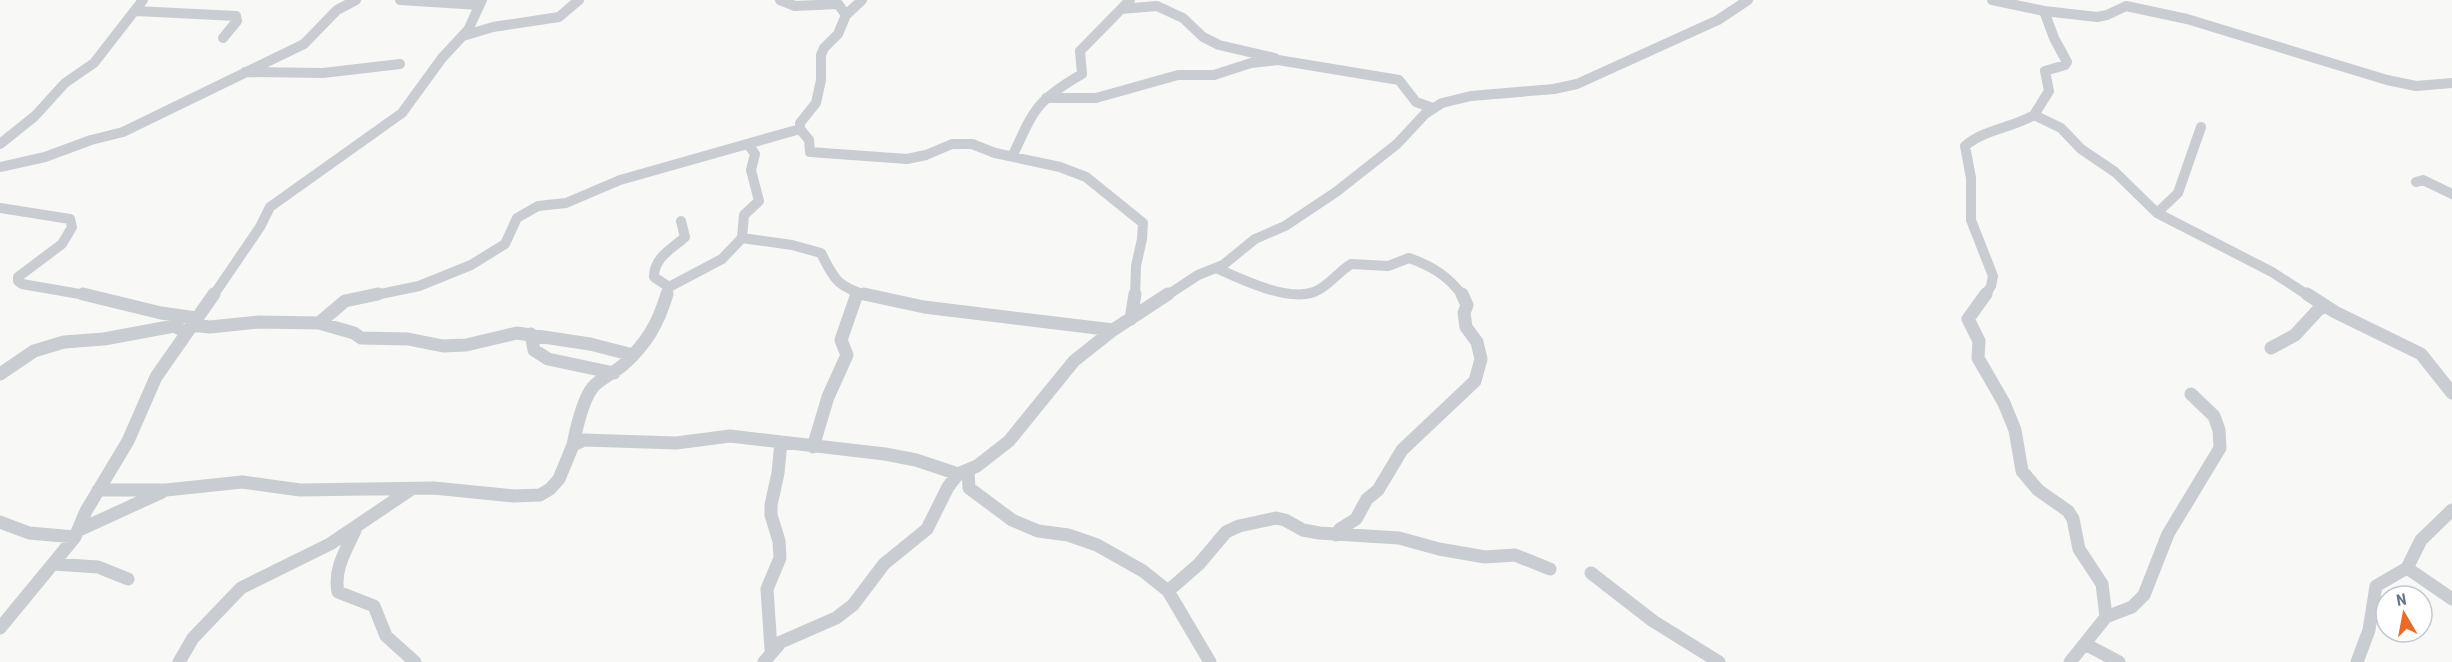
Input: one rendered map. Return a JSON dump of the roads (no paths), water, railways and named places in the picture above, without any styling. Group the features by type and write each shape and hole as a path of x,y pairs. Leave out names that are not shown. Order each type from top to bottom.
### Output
{"street":[{"path":"0,144 35,116 65,83 94,63 126,18 143,0"},
{"path":"0,167 45,157 91,140 123,132 304,44 315,35 333,11 356,0"},
{"path":"0,628 77,534 86,511 128,441 156,377 231,272 261,227 270,207 402,113 442,58 463,36 481,2 400,0"},
{"path":"463,36 493,27 559,17 579,0"},
{"path":"780,0 799,6 835,1 846,15"},
{"path":"862,0 846,15 838,34 821,55 821,80 816,103 802,118 800,129 809,140 810,152 907,159 926,155 952,144 967,143 995,153 1013,155 1086,177 1141,219 1144,231 1135,268 1136,302 1131,319"},
{"path":"1013,155 1033,112 1051,92 1082,74 1080,51 1130,0"},
{"path":"764,662 771,649 782,640 835,619 856,602 883,565 919,538 928,527 948,483 1007,444 1074,361 1113,330 1198,275 1230,261 1255,239 1285,226 1336,192 1396,144 1433,108 1451,99 1554,89 1577,84 1718,20 1748,0"},
{"path":"1992,0 2044,11 2099,16 2108,15 2117,8 2126,6 2187,19 2387,80 2416,86 2452,83"},
{"path":"1120,10 1157,6 1183,18 1209,41 1241,52 1261,53 1278,60"},
{"path":"136,10 236,16 237,21 223,38"},
{"path":"2044,11 2049,16 2050,29 2067,62 2065,65 2045,70 2049,91 2034,115 2016,125 1979,135 1965,146 1971,181 1970,217 1982,241 1993,277 1992,284 1975,305 1968,319 1979,341 1978,358 2004,403 2015,430 2022,471 2029,482 2068,511 2073,519 2079,549 2102,584 2106,617"},
{"path":"1046,98 1096,98 1178,75 1214,75 1251,63 1278,60 1400,80 1416,102 1433,108"},
{"path":"244,72 278,76 333,73 400,64"},
{"path":"2034,115 2061,128 2081,149 2104,162 2157,213 2272,272 2306,291 2325,306 2421,354 2452,393"},
{"path":"2157,213 2178,193 2202,128"},
{"path":"319,323 345,301 412,289 471,265 505,244 517,218 528,210 548,203 566,203 620,180 800,129"},
{"path":"98,490 166,490 228,482 309,490 414,488 456,489 514,496 540,495 559,479 573,445 587,396 600,381 633,355 658,323 669,287 722,259 742,238 744,215 759,201 751,170 754,154 748,144"},
{"path":"2416,182 2423,180 2452,194"},
{"path":"0,208 32,215 64,217 70,219 73,224 72,230 56,250 18,277 22,284 99,297 161,313 191,325"},
{"path":"669,287 654,277 653,272 659,258 685,237 681,221"},
{"path":"742,238 792,245 821,253 836,281 857,292 915,306 1113,330"},
{"path":"1216,268 1236,278 1299,294 1311,293 1321,288 1351,264 1388,266 1409,258 1433,267 1455,285 1466,299 1464,314 1466,327 1480,349 1481,359 1475,381 1402,450 1378,490 1367,499 1356,519 1340,529 1336,535"},
{"path":"813,447 828,397 847,355 841,340 855,307 857,292"},
{"path":"2271,348 2295,335 2318,310 2325,306"},
{"path":"0,374 34,351 64,342 104,339 162,327 191,325 210,327 259,322 319,323 354,333 361,338 408,339 443,346 465,345 517,333 531,334 590,344 633,355"},
{"path":"531,334 530,346 532,351 538,354 614,372"},
{"path":"2070,662 2106,617 2138,604 2144,595 2168,534 2220,448 2221,433 2216,418 2210,407 2191,394"},
{"path":"573,445 584,440 595,439 663,444 729,436 885,454 963,473"},
{"path":"771,649 767,589 780,558 779,541 771,516 771,505 778,473 781,442"},
{"path":"963,473 969,488 1012,520 1038,531 1068,535 1097,545 1122,557 1168,591 1210,662"},
{"path":"179,662 194,638 241,588 330,544 395,498 414,488"},
{"path":"0,522 29,533 77,534 166,490"},
{"path":"2357,662 2369,630 2376,585 2407,568 2421,540 2452,510"},
{"path":"1168,591 1199,564 1226,532 1239,526 1276,518 1304,530 1336,535 1399,538 1439,549 1485,557 1515,555 1551,569"},
{"path":"358,525 341,563 336,586 338,592 371,604 376,609 380,625 386,636 413,661"},
{"path":"53,564 98,567 128,579"},
{"path":"2407,568 2452,599"},
{"path":"1592,573 1629,605 1681,642 1719,662"},
{"path":"2085,644 2120,662"}]}
